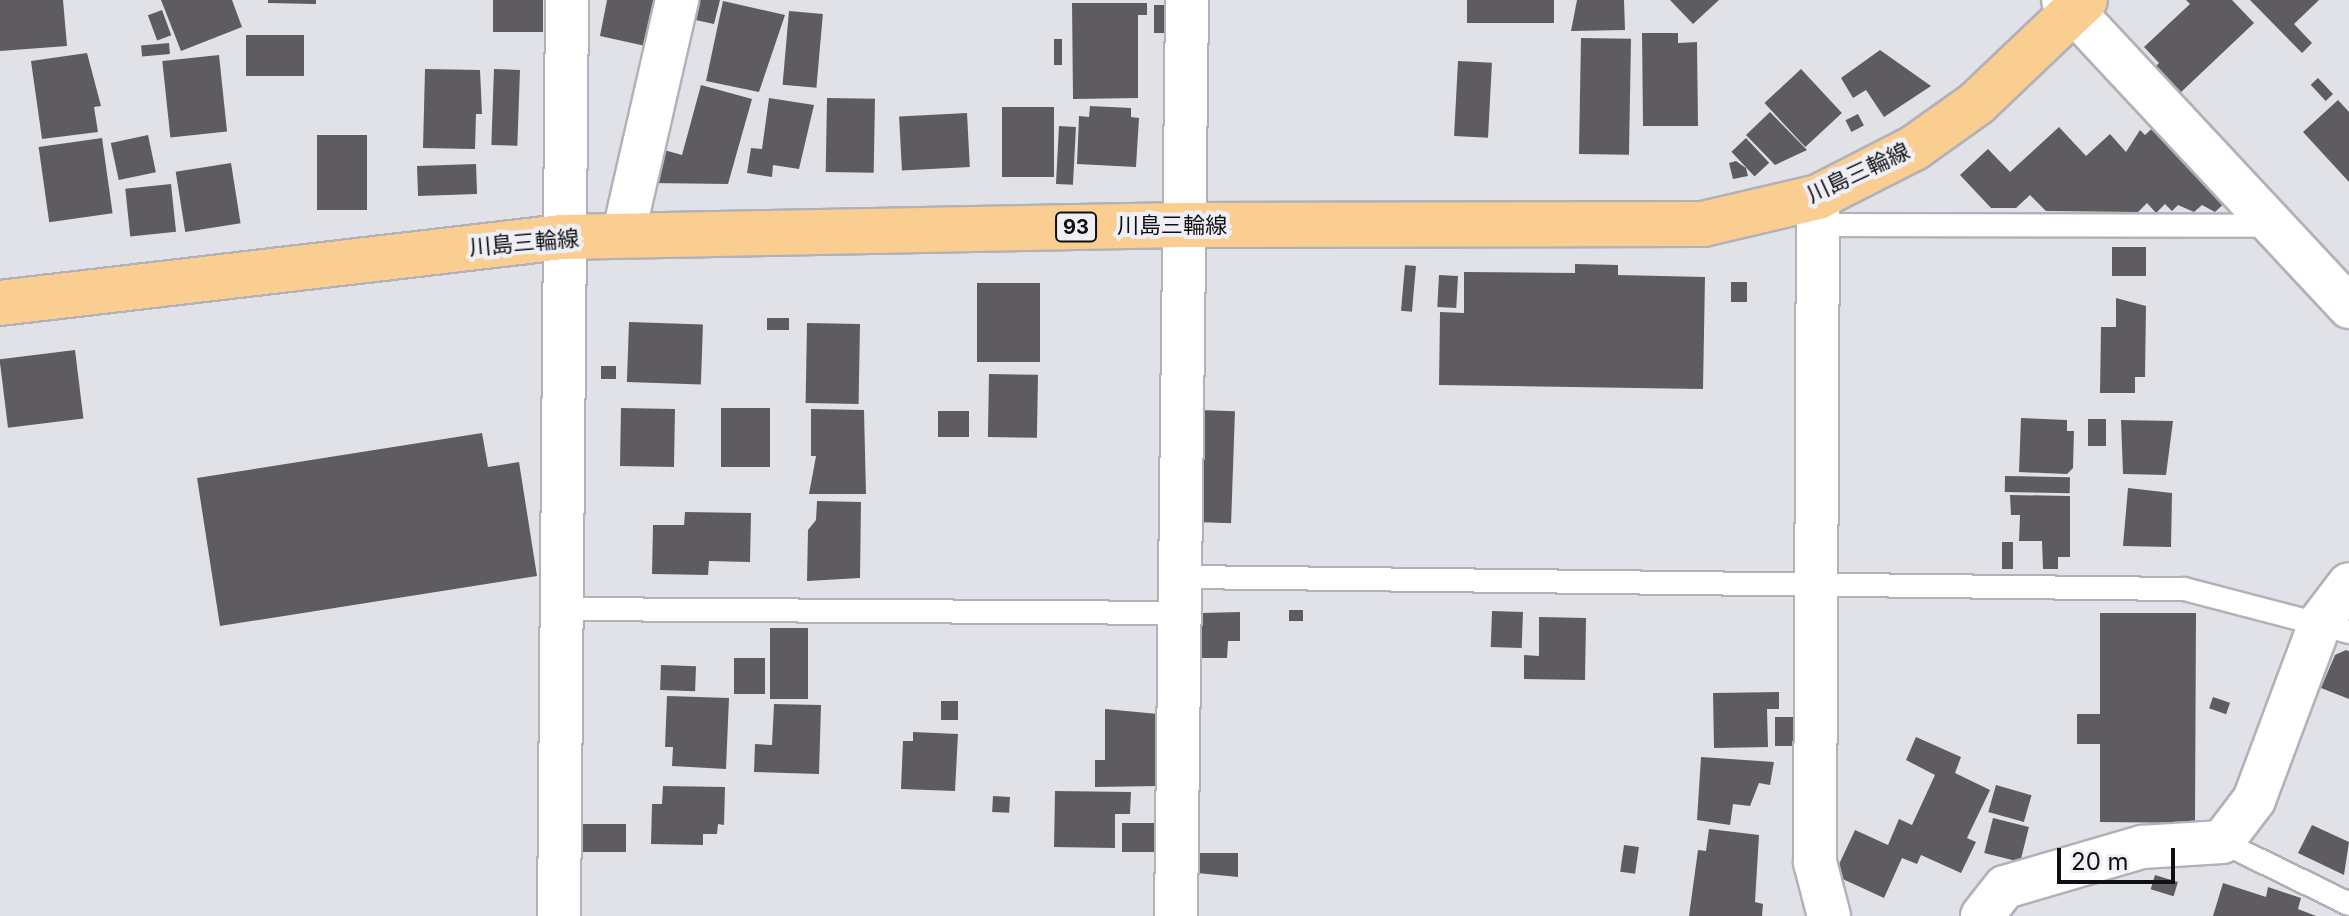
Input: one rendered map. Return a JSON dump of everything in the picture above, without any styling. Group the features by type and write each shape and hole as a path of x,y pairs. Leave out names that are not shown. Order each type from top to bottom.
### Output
{"main road":[{"name":"川島三輪線","path":"0,303 562,237 1183,225 1703,224 1818,211 1977,103 2074,4"}],"street":[{"path":"559,916 564,609 562,237 567,0"},
{"path":"623,236 677,0"},
{"path":"1176,916 1187,0"},
{"path":"2074,4 2349,307"},
{"path":"1818,211 1815,862 1829,916"},
{"path":"1982,916 2005,887 2142,847 2222,842 2254,800 2335,626 2349,584"}],"lane":[{"path":"1818,211 2275,226"},
{"path":"564,609 1817,585 2184,589 2335,626"},
{"path":"2222,842 2349,904"}],"building":[{"path":"0,0 63,0 67,46 0,51"},
{"path":"161,0 232,0 242,27 181,51"},
{"path":"268,0 316,0 316,4 268,3"},
{"path":"493,0 543,0 543,32 493,32"},
{"path":"607,0 661,0 650,47 600,36"},
{"path":"690,0 720,0 714,24 686,18"},
{"path":"1467,0 1554,0 1554,23 1467,23"},
{"path":"1577,0 1624,0 1625,30 1571,31"},
{"path":"1670,0 1719,0 1693,24"},
{"path":"2186,0 2232,0 2254,23 2178,95 2153,69 2159,63 2144,47 2190,4"},
{"path":"2250,0 2319,0 2294,24 2312,43 2302,53"},
{"path":"723,1 785,15 759,92 706,81"},
{"path":"1072,3 1147,3 1147,15 1138,15 1138,98 1073,99"},
{"path":"1154,5 1169,5 1169,33 1154,33"},
{"path":"162,10 171,35 157,41 148,15"},
{"path":"789,11 823,14 816,88 783,85"},
{"path":"1642,33 1678,33 1678,43 1697,42 1698,126 1643,126"},
{"path":"246,35 304,35 304,76 246,76"},
{"path":"1581,38 1631,39 1629,155 1579,154"},
{"path":"1054,39 1062,39 1062,65 1054,65"},
{"path":"169,43 170,54 142,56 141,45"},
{"path":"1880,50 1931,86 1884,117 1866,90 1853,98 1841,78"},
{"path":"87,53 101,106 94,107 98,132 42,139 31,61"},
{"path":"219,55 227,132 170,138 162,61"},
{"path":"1458,61 1492,63 1488,138 1454,136"},
{"path":"425,69 480,70 482,114 476,114 475,149 423,148"},
{"path":"494,69 520,70 517,146 491,145"},
{"path":"1801,69 1842,113 1805,147 1764,103"},
{"path":"2318,78 2333,94 2326,101 2311,85"},
{"path":"701,85 752,99 728,184 650,183 657,148 682,155"},
{"path":"769,98 814,105 799,169 773,165 772,177 747,173 751,148 762,149"},
{"path":"827,98 875,99 874,173 826,172"},
{"path":"2338,100 2349,112 2349,182 2303,132"},
{"path":"1090,106 1131,108 1131,117 1139,118 1136,167 1077,164 1079,116 1089,117"},
{"path":"1002,107 1054,107 1054,177 1002,177"},
{"path":"1770,112 1807,150 1775,165 1746,135"},
{"path":"967,113 970,167 902,170 899,117"},
{"path":"1858,114 1864,126 1851,132 1846,120"},
{"path":"2157,124 2228,200 2215,212 2202,205 2194,212 2178,205 2172,211 2165,204 2156,213 2147,203 2138,212 2046,211 2030,195 2016,208 1991,208 1960,175 1988,149 2010,172 2059,127 2086,156 2110,134 2126,152 2140,130 2145,135"},
{"path":"1059,126 1076,127 1073,185 1056,184"},
{"path":"148,135 156,172 119,180 111,143"},
{"path":"317,135 367,135 367,210 317,210"},
{"path":"102,138 113,213 49,222 39,147"},
{"path":"1746,138 1769,163 1755,177 1731,152"},
{"path":"1736,161 1746,168 1748,176 1733,179 1729,163"},
{"path":"231,163 241,223 185,232 176,172"},
{"path":"476,164 477,194 418,196 417,166"},
{"path":"171,184 176,232 130,237 125,189"},
{"path":"2112,247 2146,247 2146,276 2112,276"},
{"path":"1575,264 1618,265 1618,275 1705,277 1703,389 1439,385 1440,312 1464,313 1464,272 1575,273"},
{"path":"1405,265 1416,266 1412,312 1401,311"},
{"path":"1439,275 1458,276 1456,308 1437,307"},
{"path":"1731,282 1747,282 1747,302 1731,302"},
{"path":"977,283 1040,283 1040,362 977,362"},
{"path":"2116,298 2146,306 2145,377 2135,377 2135,393 2100,393 2101,327 2116,327"},
{"path":"767,318 789,318 789,330 767,330"},
{"path":"629,322 703,325 701,385 627,382"},
{"path":"807,323 860,324 859,404 806,403"},
{"path":"75,350 83,418 8,428 0,359"},
{"path":"601,366 616,366 616,379 601,379"},
{"path":"989,374 1038,375 1037,438 988,437"},
{"path":"621,408 675,409 674,467 620,466"},
{"path":"721,408 770,408 770,467 721,467"},
{"path":"811,409 864,410 866,494 809,494 816,456 811,456"},
{"path":"1200,410 1235,411 1231,523 1196,522"},
{"path":"938,411 969,411 969,437 938,437"},
{"path":"2021,418 2067,420 2067,431 2074,431 2073,468 2067,474 2019,472"},
{"path":"2088,419 2106,419 2106,446 2088,446"},
{"path":"2121,420 2173,421 2166,475 2123,474"},
{"path":"482,433 488,467 519,462 537,576 220,626 197,478"},
{"path":"2005,476 2070,477 2070,493 2005,492"},
{"path":"2128,488 2172,493 2171,547 2123,546"},
{"path":"2010,495 2070,496 2070,557 2058,557 2058,569 2043,569 2042,541 2019,541 2020,515 2011,515"},
{"path":"817,501 861,502 860,578 807,581 808,530 816,520"},
{"path":"685,512 751,513 750,562 709,561 708,575 652,574 653,525 684,525"},
{"path":"2002,542 2013,542 2013,569 2002,569"},
{"path":"1289,610 1303,610 1303,621 1289,621"},
{"path":"1492,611 1523,612 1522,648 1491,647"},
{"path":"1240,612 1240,641 1228,641 1227,658 1202,658 1202,613"},
{"path":"2100,613 2196,613 2195,823 2100,822 2100,744 2077,744 2077,714 2100,714"},
{"path":"1539,617 1586,618 1585,680 1524,679 1524,655 1539,656"},
{"path":"770,628 808,628 808,699 770,699"},
{"path":"2349,651 2349,699 2321,688 2335,655"},
{"path":"734,658 765,658 765,694 734,694"},
{"path":"661,665 696,666 695,691 660,690"},
{"path":"1779,692 1779,709 1767,709 1768,747 1714,748 1713,693"},
{"path":"667,696 729,698 726,769 672,766 673,747 665,747"},
{"path":"2213,697 2230,703 2226,714 2209,708"},
{"path":"941,701 958,701 958,720 941,720"},
{"path":"774,704 821,705 819,774 754,772 755,744 772,745"},
{"path":"1105,709 1158,714 1158,786 1095,787 1095,760 1105,760"},
{"path":"1775,717 1798,717 1798,746 1775,746"},
{"path":"913,732 958,734 955,791 901,789 903,741 913,741"},
{"path":"1916,737 1961,757 1955,773 1990,790 1967,838 1976,842 1961,873 1921,855 1917,864 1902,858 1884,898 1834,875 1855,830 1888,845 1899,819 1912,825 1935,775 1906,760"},
{"path":"1701,757 1774,762 1770,785 1759,783 1750,806 1733,804 1730,825 1697,820"},
{"path":"1996,785 2032,795 2024,822 1988,812"},
{"path":"663,786 725,787 724,825 718,824 717,834 703,834 703,845 651,844 652,804 662,804"},
{"path":"1055,791 1131,792 1130,814 1115,814 1115,848 1054,847"},
{"path":"993,796 1010,797 1009,813 992,812"},
{"path":"1993,818 2029,827 2020,862 1984,853"},
{"path":"1122,823 1159,823 1159,852 1122,852"},
{"path":"583,824 626,824 626,852 583,852"},
{"path":"2312,825 2349,842 2344,875 2298,853"},
{"path":"1709,829 1759,835 1755,902 1763,904 1762,916 1689,916 1698,850 1706,851"},
{"path":"1624,845 1639,847 1635,874 1620,872"},
{"path":"1197,853 1238,853 1238,877 1197,873"},
{"path":"2155,875 2178,882 2174,896 2151,889"},
{"path":"2223,883 2266,897 2268,887 2301,898 2298,909 2316,916 2213,916"}]}
